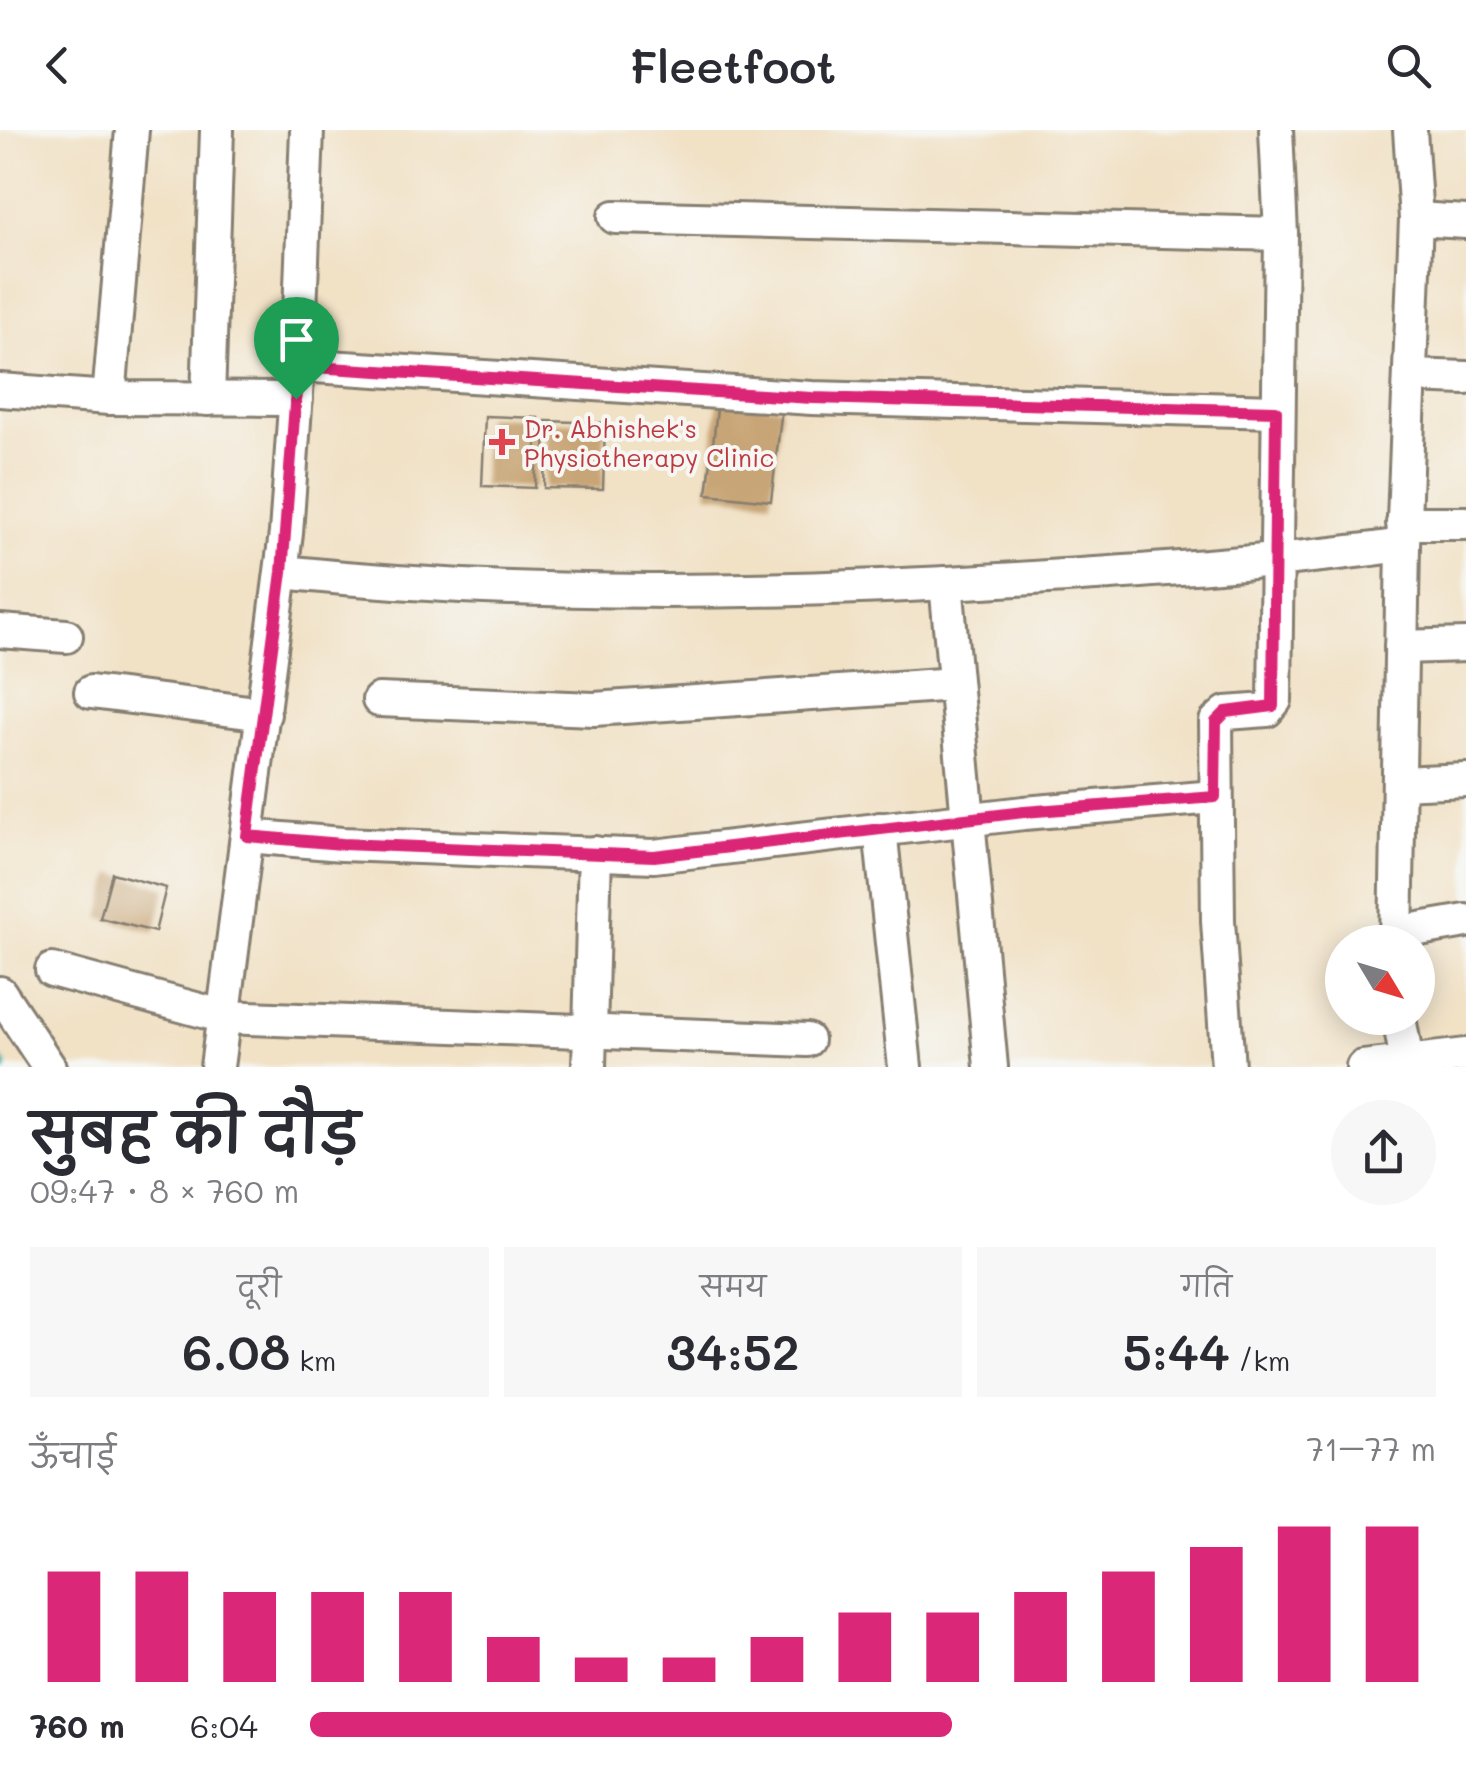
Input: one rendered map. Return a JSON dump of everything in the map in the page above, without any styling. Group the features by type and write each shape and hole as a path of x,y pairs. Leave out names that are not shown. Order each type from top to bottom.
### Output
{"street":[{"path":"109,398 132,130"},
{"path":"208,398 217,130"},
{"path":"217,1067 282,572 298,366 307,130 293,130"},
{"path":"1228,1067 1223,1038 1216,722 1226,712 1273,706 1281,234 1276,130"},
{"path":"1396,925 1403,534 1416,219 1410,130"},
{"path":"615,216 1281,234"},
{"path":"1416,219 1466,222"},
{"path":"298,366 812,398 1276,411"},
{"path":"1410,376 1466,378"},
{"path":"0,390 109,398 296,399"},
{"path":"282,572 401,584 653,593 946,583 1275,563 1466,523"},
{"path":"946,583 990,1067"},
{"path":"0,631 66,636"},
{"path":"1401,647 1466,645"},
{"path":"379,700 594,709 955,684"},
{"path":"91,692 264,714"},
{"path":"1399,783 1466,780"},
{"path":"247,836 342,844 654,856 967,819 1215,797"},
{"path":"880,829 905,1067"},
{"path":"589,1051 596,853"},
{"path":"1435,928 1466,920"},
{"path":"52,970 225,1017 589,1051 808,1040"},
{"path":"0,994 49,1067"},
{"path":"1402,1035 1408,1065"},
{"path":"1364,1067 1408,1065 1466,1055"}],"building":[{"path":"718,401 782,408 771,501 707,494"},
{"path":"485,416 538,418 535,488 482,486"},
{"path":"546,421 605,423 603,489 544,488"},
{"path":"112,873 166,888 155,932 100,918"}],"waterway":[{"path":"0,1061 4,1067"}],"place":[{"name":"Dr. Abhishek's Physiotherapy Clinic","path":"502,442"}],"route":[{"path":"298,366 812,398 1276,411 1273,706 1268,710 1220,715 1216,722 1215,797 1024,812 654,856 342,844 247,836 282,572 296,399 298,366"}]}
